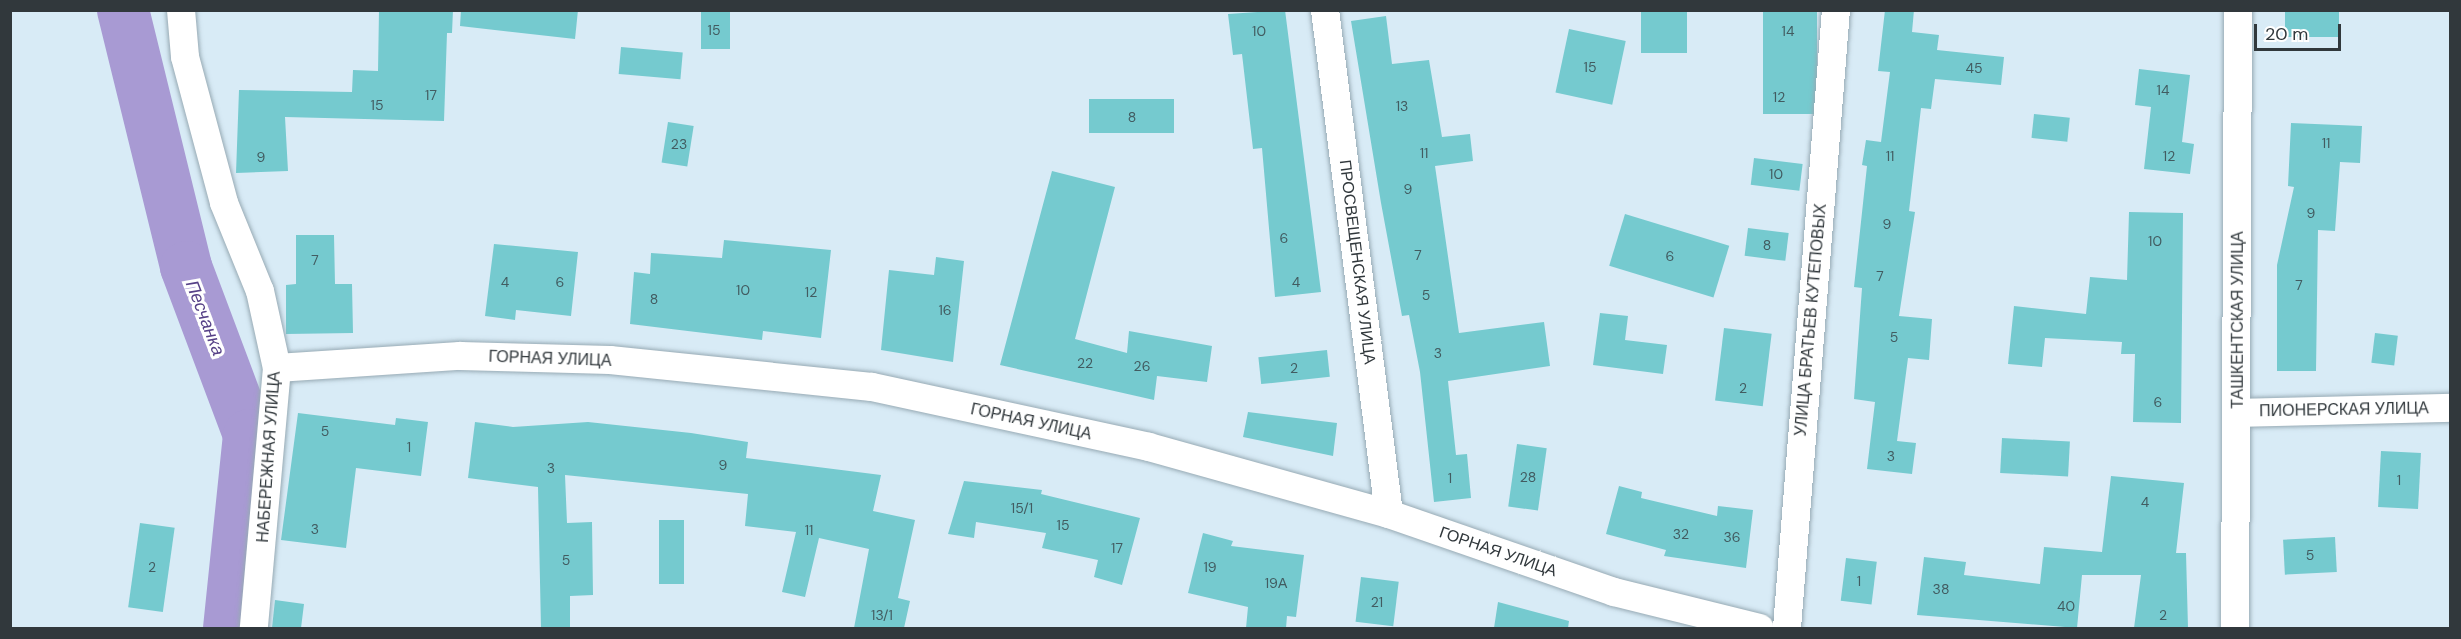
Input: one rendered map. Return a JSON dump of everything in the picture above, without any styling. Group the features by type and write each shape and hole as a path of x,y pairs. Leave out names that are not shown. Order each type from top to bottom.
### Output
{"street":[{"name":"НАБЕРЕЖНАЯ УЛИЦА","path":"181,10 185,57 224,202 260,291 277,368 254,628"},
{"name":"ПРОСВЕЩЕНСКАЯ УЛИЦА","path":"1325,10 1389,514"},
{"name":"УЛИЦА БРАТЬЕВ КУТЕПОВЫХ","path":"1786,628 1836,10"},
{"name":"ТАШКЕНТСКАЯ УЛИЦА","path":"2235,628 2238,412 2238,10"},
{"name":"ГОРНАЯ УЛИЦА","path":"277,368 460,356 610,360 872,387 1149,447 1389,514 1614,592 1760,628"},
{"name":"ПИОНЕРСКАЯ УЛИЦА","path":"2238,412 2451,408"}],"building":[{"path":"379,10 453,10 452,33 447,33 444,121 285,117 288,171 236,173 239,90 352,92 353,70 378,71"},
{"path":"461,10 578,10 575,39 460,26"},
{"path":"701,10 730,10 730,49 701,49"},
{"path":"1285,10 1321,292 1275,297 1262,148 1253,149 1242,54 1233,55 1228,14"},
{"path":"1641,10 1687,10 1687,53 1641,53"},
{"path":"1763,10 1817,10 1817,114 1763,114"},
{"path":"1885,10 1914,10 1912,32 1939,35 1937,50 2004,57 2001,85 1935,79 1931,109 1921,108 1909,211 1915,212 1899,316 1932,319 1929,360 1908,358 1897,441 1916,443 1912,474 1867,469 1875,402 1854,399 1862,288 1854,287 1867,166 1862,165 1866,140 1881,142 1890,72 1878,71"},
{"path":"2285,10 2339,10 2339,37 2285,37"},
{"path":"1386,16 1392,64 1429,60 1442,137 1470,134 1473,161 1435,166 1459,333 1544,322 1550,366 1448,381 1456,455 1467,454 1471,498 1434,502 1420,372 1409,315 1402,316 1381,203 1351,21"},
{"path":"1569,29 1626,41 1612,105 1555,93"},
{"path":"621,47 683,52 680,79 619,74"},
{"path":"2139,69 2190,75 2182,142 2194,144 2190,174 2144,169 2151,107 2135,105"},
{"path":"1089,99 1174,99 1174,133 1089,133"},
{"path":"2034,114 2070,118 2067,142 2031,138"},
{"path":"668,122 694,126 687,167 662,162"},
{"path":"2291,123 2362,126 2360,163 2340,162 2335,231 2318,230 2316,371 2277,371 2277,265 2294,187 2288,186"},
{"path":"1754,158 1803,164 1799,191 1751,185"},
{"path":"1052,171 1115,187 1075,339 1127,353 1129,331 1212,346 1207,382 1157,376 1154,400 1000,365"},
{"path":"2129,212 2183,213 2181,423 2133,422 2135,354 2121,354 2122,342 2045,338 2042,367 2008,364 2014,306 2086,314 2090,277 2127,280"},
{"path":"1625,214 1729,246 1713,298 1609,266"},
{"path":"1748,228 1789,233 1785,261 1745,256"},
{"path":"296,235 334,235 335,284 352,284 353,333 286,334 286,285 296,284"},
{"path":"724,240 831,250 821,338 763,331 762,340 630,324 634,272 650,274 651,253 722,258"},
{"path":"494,244 578,252 571,316 516,310 515,320 485,316"},
{"path":"936,257 964,261 953,362 881,350 889,270 934,275"},
{"path":"1600,313 1628,316 1625,340 1667,345 1663,374 1593,365"},
{"path":"1724,328 1772,334 1763,406 1715,400"},
{"path":"2375,333 2398,336 2394,366 2371,363"},
{"path":"1327,350 1330,377 1261,384 1258,357"},
{"path":"1248,412 1337,423 1333,456 1243,437"},
{"path":"298,413 395,425 396,418 428,422 421,476 356,468 346,548 281,540"},
{"path":"475,422 513,427 588,422 691,433 748,442 746,458 881,475 873,511 915,520 898,598 910,601 904,628 854,628 869,549 819,538 805,597 782,592 796,532 745,526 748,494 565,475 567,523 592,522 593,595 570,596 570,628 541,628 538,487 468,478"},
{"path":"2002,438 2070,442 2068,477 2000,473"},
{"path":"1517,444 1547,448 1538,511 1508,506"},
{"path":"2381,451 2421,453 2418,509 2378,507"},
{"path":"2111,476 2184,483 2176,553 2186,553 2188,628 2134,628 2141,575 2082,575 2077,628 1917,615 1924,557 1966,562 1964,575 2040,584 2044,547 2102,552"},
{"path":"964,481 1042,490 1041,494 1140,518 1122,585 1094,577 1098,560 1042,548 1046,533 976,522 974,538 948,534"},
{"path":"1619,486 1642,492 1641,498 1717,516 1718,506 1753,510 1746,568 1664,556 1666,550 1606,534"},
{"path":"659,520 684,520 684,584 659,584"},
{"path":"140,523 175,528 163,612 128,607"},
{"path":"1203,533 1233,541 1231,546 1304,555 1296,617 1287,616 1286,628 1246,628 1248,607 1188,593"},
{"path":"2335,537 2337,572 2285,575 2283,540"},
{"path":"1846,558 1877,562 1872,604 1841,601"},
{"path":"1361,577 1399,582 1393,626 1356,622"},
{"path":"275,600 304,604 301,628 272,628"},
{"path":"1498,602 1569,621 1568,628 1494,628"}],"waterway":[{"name":"Песчанка","path":"123,10 186,267 249,435 229,628"}]}
